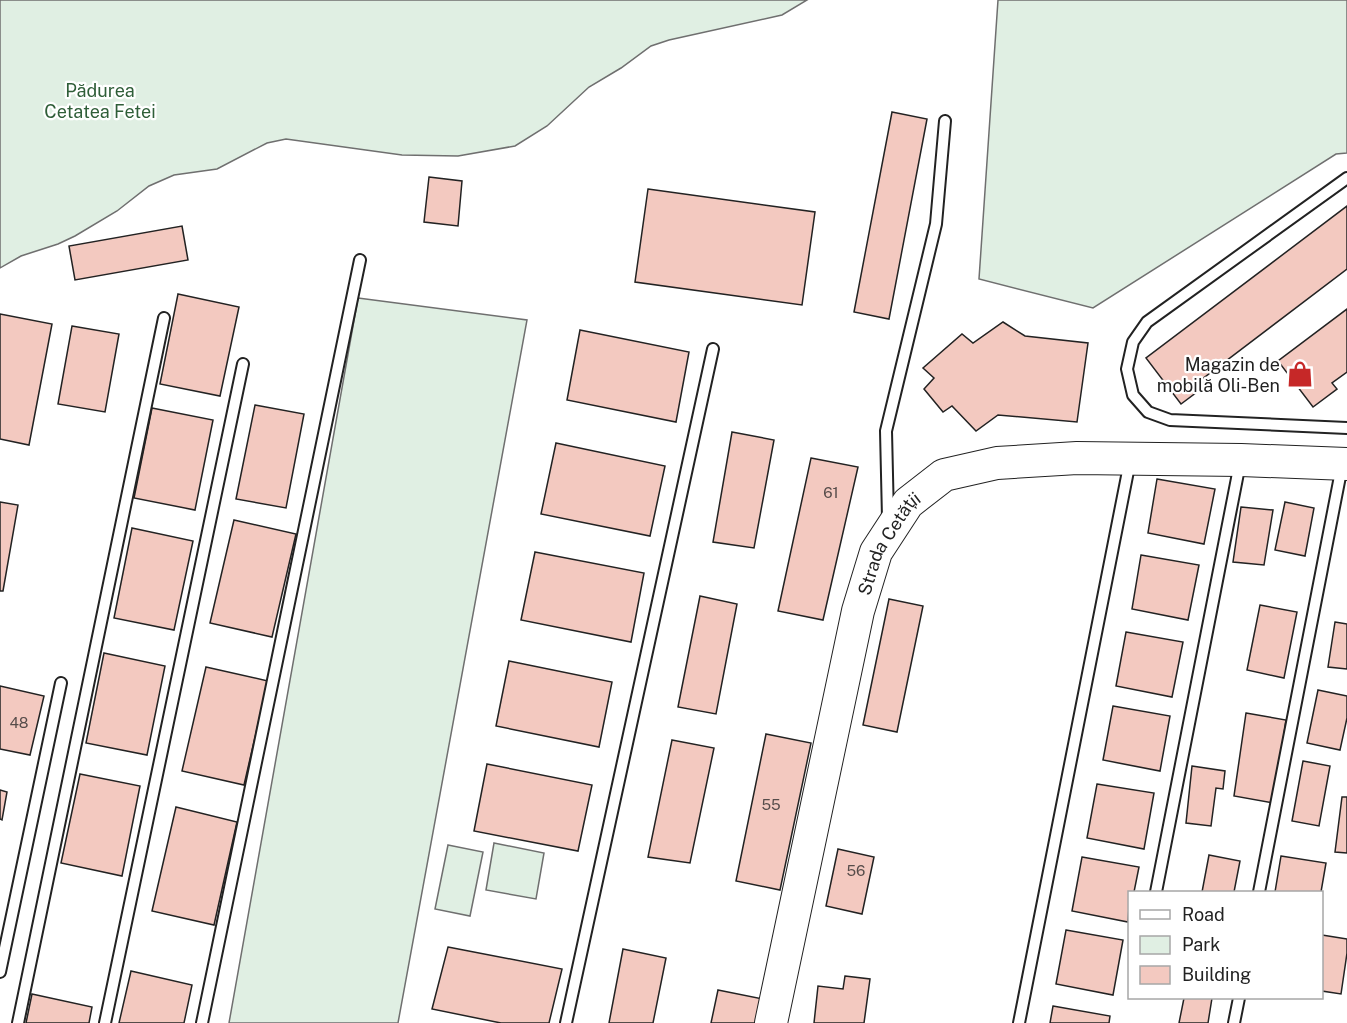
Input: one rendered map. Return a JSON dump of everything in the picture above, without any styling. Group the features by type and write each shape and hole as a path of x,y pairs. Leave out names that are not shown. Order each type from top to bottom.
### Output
{"street":[{"name":"Strada Cetății","path":"771,1023 858,611 876,552 908,503 944,475 997,463 1077,458 1345,464"}],"lane":[{"path":"889,534 886,431 936,224 945,122"},
{"path":"1347,178 1148,322 1133,342 1127,369 1133,395 1148,412 1170,420 1347,428"},
{"path":"202,1023 360,260"},
{"path":"18,1023 164,318"},
{"path":"566,1023 713,349"},
{"path":"105,1023 243,364"},
{"path":"1019,1023 1130,459"},
{"path":"1156,891 1241,460"},
{"path":"1259,891 1345,464"},
{"path":"0,972 61,683"},
{"path":"1234,1023 1239,999"}],"green space":[{"name":"Pădurea Cetatea Fetei","path":"0,0 807,0 782,15 651,46 621,68 589,87 547,126 515,146 458,156 402,155 286,139 267,143 217,169 174,175 149,186 117,211 75,236 21,256 0,268"},
{"path":"998,0 1347,0 1347,153 1336,154 1093,308 979,279"},
{"path":"358,298 527,320 398,1023 229,1023"},
{"path":"494,843 544,853 536,899 486,890"},
{"path":"448,845 483,852 470,916 435,909"}],"building":[{"path":"892,112 927,119 889,319 854,312"},
{"path":"429,177 462,181 458,226 424,222"},
{"path":"648,189 815,212 802,305 635,282"},
{"path":"1347,206 1347,269 1201,380 1205,386 1181,404 1146,358"},
{"path":"182,226 188,260 75,280 69,246"},
{"path":"178,294 239,307 220,396 160,384"},
{"path":"1347,309 1347,372 1332,383 1337,389 1313,407 1278,361"},
{"path":"0,314 52,324 29,445 0,439"},
{"path":"1003,322 1025,336 1088,343 1077,422 998,415 976,431 952,406 943,412 924,389 934,378 923,368 962,334 973,343"},
{"path":"72,326 119,334 105,412 58,404"},
{"path":"580,330 689,352 676,422 567,400"},
{"path":"255,405 304,414 286,508 236,499"},
{"path":"152,408 213,420 195,510 134,498"},
{"path":"732,432 774,440 754,548 713,542"},
{"path":"556,443 665,466 650,536 541,514"},
{"path":"811,458 858,467 823,620 778,611"},
{"path":"1157,479 1215,489 1204,544 1148,533"},
{"path":"0,502 18,505 3,591 0,591"},
{"path":"1285,502 1314,508 1305,556 1275,550"},
{"path":"1241,507 1273,510 1264,565 1233,562"},
{"path":"234,520 296,534 272,637 210,623"},
{"path":"132,528 193,541 174,630 114,618"},
{"path":"535,552 644,573 631,642 521,620"},
{"path":"1141,555 1199,565 1188,620 1132,609"},
{"path":"700,596 737,604 716,714 678,707"},
{"path":"889,599 923,606 897,732 863,725"},
{"path":"1260,605 1297,612 1284,678 1247,670"},
{"path":"1335,622 1347,624 1347,669 1328,667"},
{"path":"1126,632 1183,642 1172,697 1116,686"},
{"path":"104,653 165,666 147,755 86,743"},
{"path":"509,661 612,682 599,747 496,726"},
{"path":"206,667 268,681 244,785 182,771"},
{"path":"0,686 44,696 30,755 0,749"},
{"path":"1318,690 1347,696 1347,718 1340,750 1307,743"},
{"path":"1113,706 1170,716 1160,771 1103,760"},
{"path":"1246,713 1286,720 1274,803 1234,796"},
{"path":"766,734 811,743 780,890 736,881"},
{"path":"672,740 714,748 690,863 648,857"},
{"path":"1303,761 1330,766 1319,826 1292,821"},
{"path":"487,764 592,785 578,851 474,831"},
{"path":"1192,766 1225,771 1223,789 1216,788 1211,826 1186,823"},
{"path":"80,774 140,786 122,876 61,863"},
{"path":"1097,784 1154,793 1144,849 1087,838"},
{"path":"0,790 7,792 2,820 0,819"},
{"path":"1342,797 1347,797 1347,853 1335,852"},
{"path":"176,807 237,822 214,925 152,911"},
{"path":"838,849 874,857 862,914 826,906"},
{"path":"1209,855 1240,861 1234,891 1202,891"},
{"path":"1281,856 1326,863 1321,891 1275,891"},
{"path":"1082,857 1139,867 1134,891 1128,891 1128,922 1072,911"},
{"path":"1066,930 1123,940 1113,995 1056,984"},
{"path":"1323,935 1347,939 1341,994 1323,991"},
{"path":"448,947 562,969 549,1023 501,1023 432,1009"},
{"path":"623,949 666,958 653,1023 609,1023"},
{"path":"131,971 192,985 184,1023 119,1023"},
{"path":"845,976 870,979 864,1023 814,1023 818,986 843,989"},
{"path":"718,990 763,999 758,1023 711,1023"},
{"path":"32,994 92,1007 89,1023 26,1023"},
{"path":"1184,999 1212,999 1208,1023 1179,1023"},
{"path":"1053,1006 1110,1016 1109,1023 1050,1023"}],"place":[{"name":"Magazin de mobilă Oli-Ben","path":"1300,374"}]}
